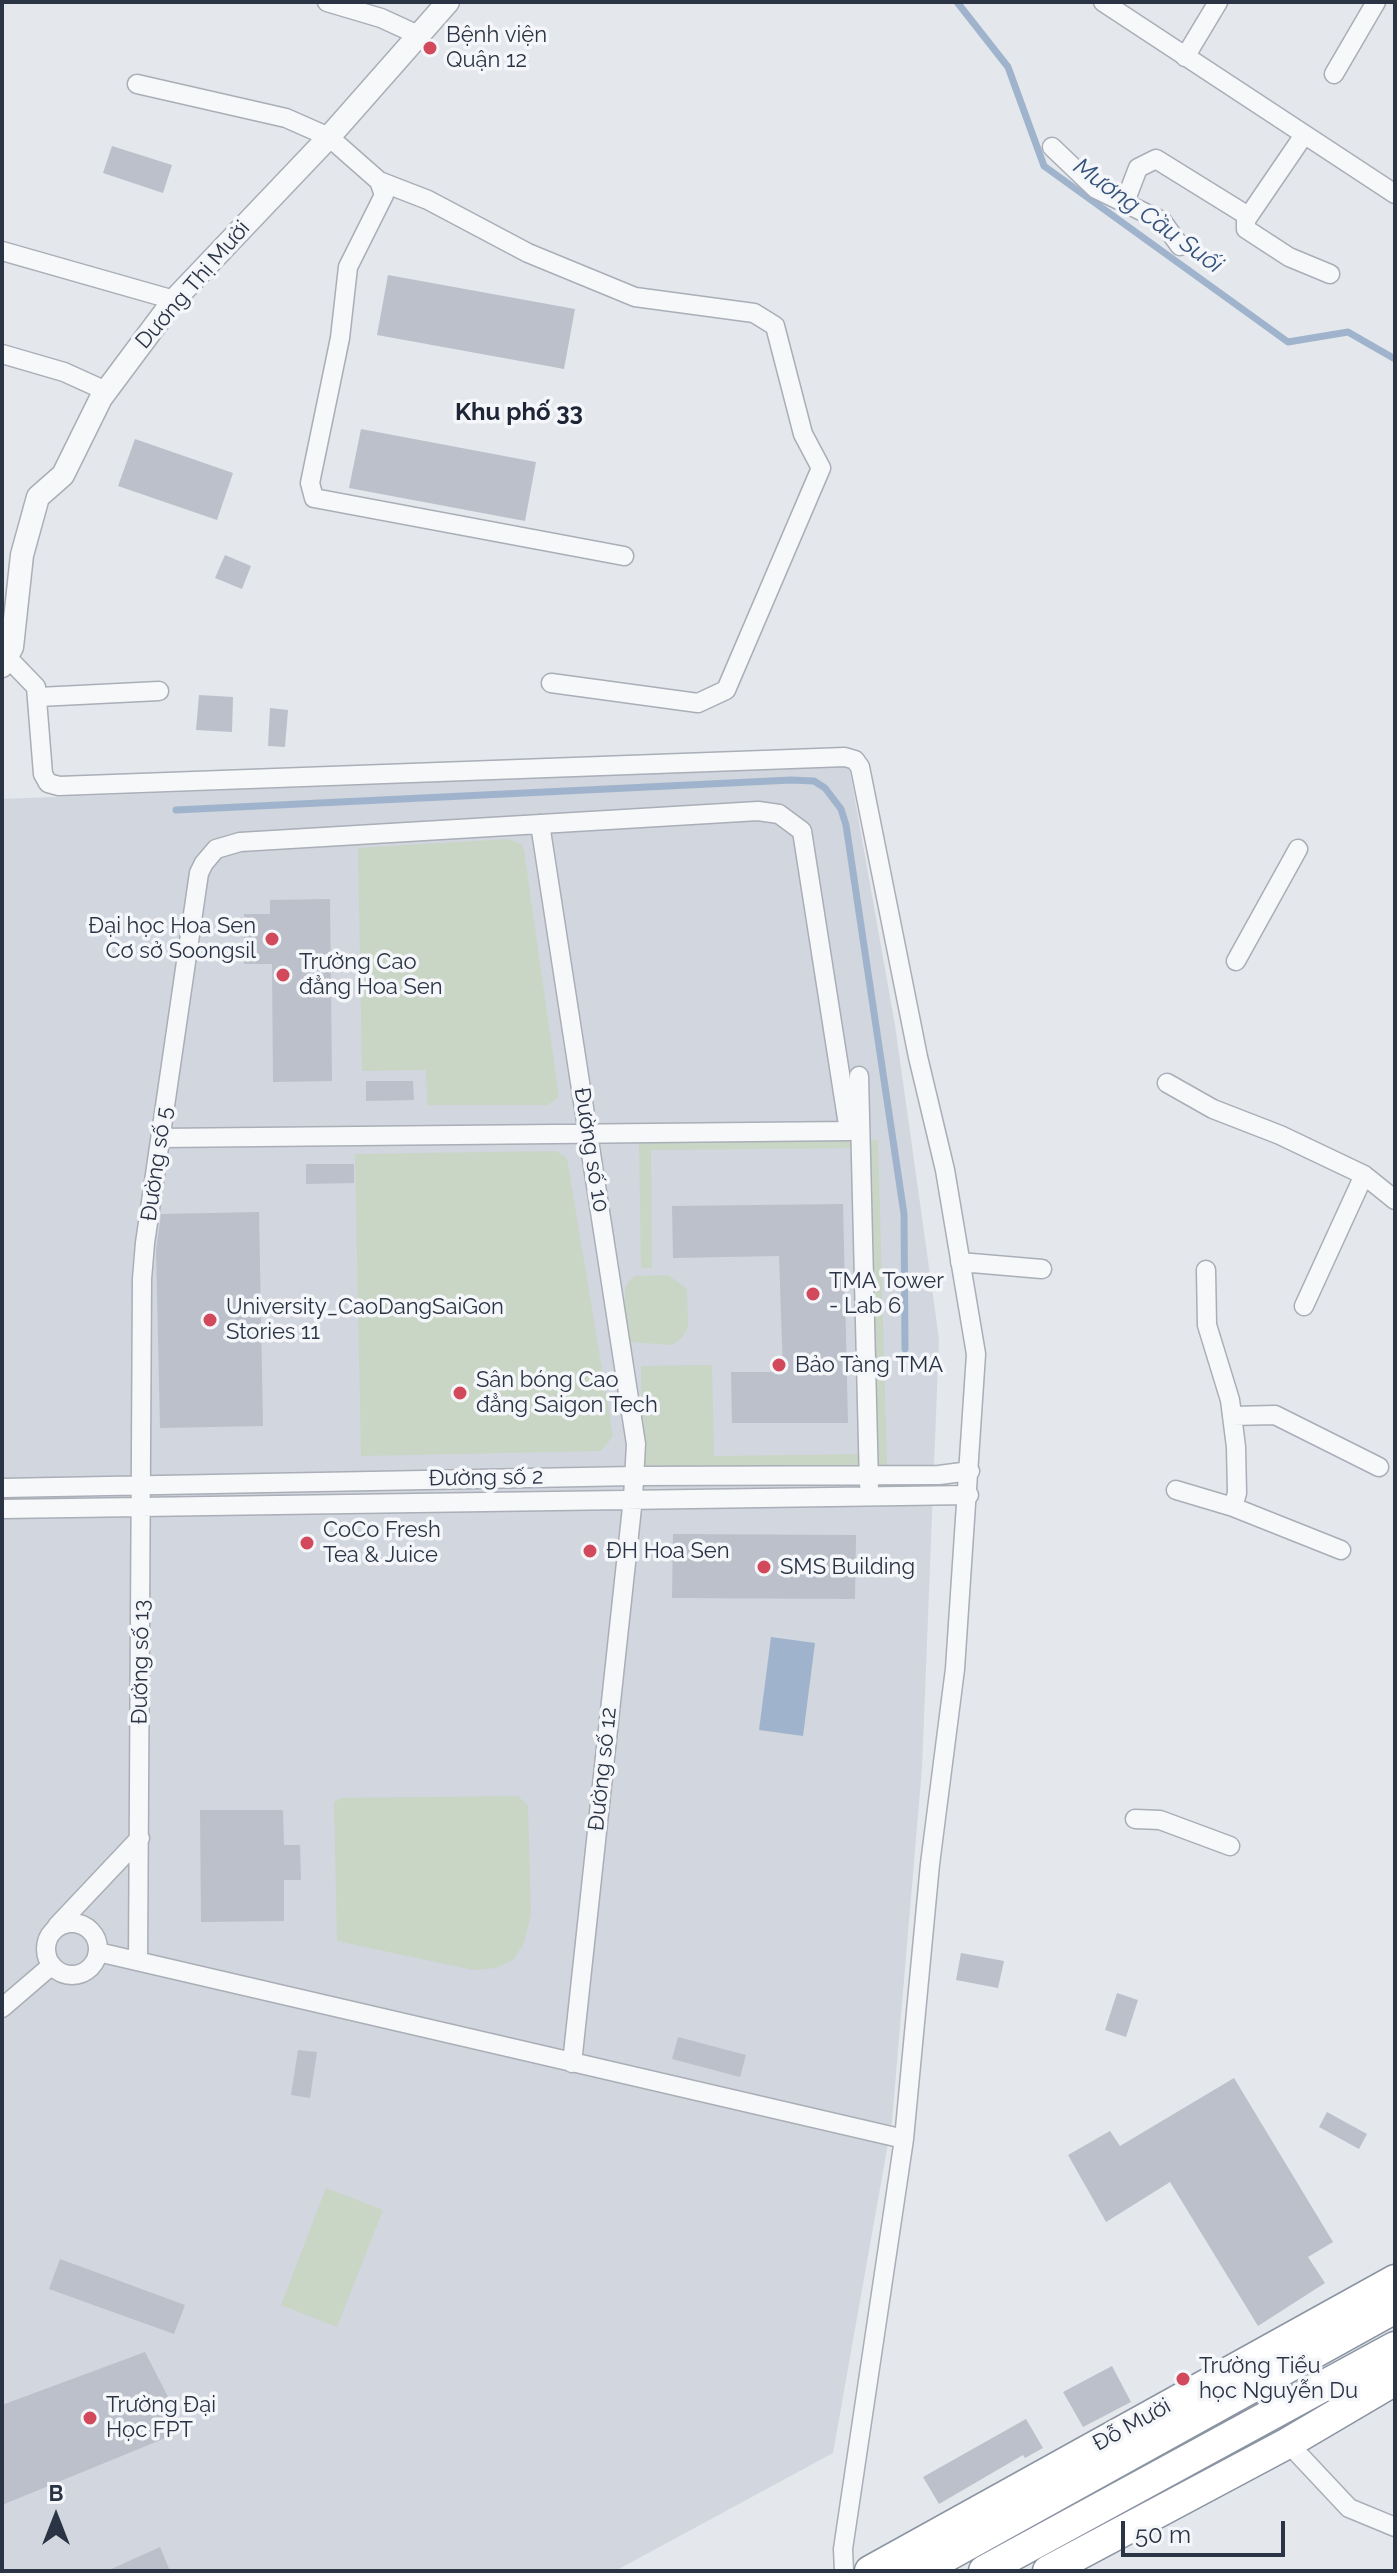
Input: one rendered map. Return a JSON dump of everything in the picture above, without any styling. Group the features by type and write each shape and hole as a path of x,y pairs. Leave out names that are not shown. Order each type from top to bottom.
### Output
{"highway":[{"name":"Đỗ Mười","path":"870,2571 1395,2280"},
{"name":"Đỗ Mười","path":"920,2571 1395,2308"},
{"path":"984,2571 1008,2563 1395,2347"},
{"path":"1048,2571 1288,2443 1395,2380"}],"street":[{"path":"327,2 381,18 418,35"},
{"name":"Dương Thị Mười","path":"5,662 14,637 22,555 38,497 63,475 106,391 174,300 329,137 448,2"},
{"path":"1103,2 1395,194"},
{"path":"1185,57 1218,2"},
{"path":"1334,74 1376,2"},
{"path":"137,84 286,118 329,137 379,181 428,200 528,253 635,297 754,313 775,326 803,434 821,468 726,690 698,703 551,683"},
{"path":"1304,135 1248,216 1246,229 1289,257 1330,274"},
{"path":"1052,147 1096,189 1162,221 1180,246"},
{"path":"1125,202 1138,168 1156,159 1248,216"},
{"path":"379,181 384,195 348,267 340,338 310,483 314,498 624,556"},
{"path":"2,251 174,300"},
{"path":"2,354 64,372 106,391"},
{"path":"5,662 31,679 39,697 43,774 48,783 59,786 845,757 855,760 864,786 918,1057 945,1170 976,1354 955,1669 930,1864 904,2139 843,2549 844,2571"},
{"path":"39,697 159,691"},
{"path":"161,1138 849,1131 808,849 797,824 779,814 758,811 540,824"},
{"name":"Đường số 5","path":"143,1486 142,1279 199,873 216,849 240,842 540,824"},
{"name":"Đường số 10","path":"540,824 636,1444 635,1476"},
{"path":"1236,961 1298,849"},
{"path":"859,1076 869,1496"},
{"path":"1167,1083 1213,1109 1364,1175 1395,1200"},
{"path":"1304,1306 1364,1175"},
{"path":"960,1262 1042,1269"},
{"path":"1206,1270 1207,1325 1232,1416 1237,1477 1233,1507"},
{"path":"1232,1416 1275,1415 1379,1467"},
{"name":"Đường số 2","path":"2,1488 635,1476 939,1475 970,1471"},
{"name":"Đường số 12","path":"572,2063 635,1476"},
{"path":"409,1480 410,1501"},
{"name":"Đường số 13","path":"138,1961 143,1486"},
{"path":"1176,1490 1233,1507 1341,1550"},
{"name":"Đường số 2","path":"2,1509 969,1495"},
{"path":"1135,1819 1160,1820 1230,1846"},
{"path":"53,1931 67,1923 84,1925 95,1936 98,1952 91,1966 77,1974 61,1972 52,1965 46,1949 53,1931 140,1838"},
{"path":"98,1952 904,2139"},
{"path":"2,2008 52,1965"},
{"path":"1288,2443 1349,2508 1395,2527"}],"shaded area":[{"path":"849,766 895,1025 939,1339 922,1768 892,2121 833,2453 615,2571 2,2571 2,799"}],"green space":[{"path":"508,839 521,844 524,850 559,1097 548,1105 427,1105 426,1070 362,1071 358,848"},
{"path":"878,1140 887,1465 642,1469 641,1366 712,1365 714,1456 876,1454 871,1148 651,1150 652,1268 641,1268 639,1141"},
{"path":"556,1151 566,1157 568,1164 613,1436 601,1451 361,1456 355,1154"},
{"path":"668,1275 687,1289 688,1327 682,1338 672,1345 629,1342 625,1338 625,1288 635,1276"},
{"path":"518,1796 528,1806 531,1914 524,1943 513,1960 496,1968 473,1970 337,1941 334,1802 342,1798"},
{"path":"326,2188 383,2210 337,2327 281,2305"}],"water":[{"path":"771,1637 815,1643 803,1736 759,1730"}],"building":[{"path":"112,146 172,165 163,193 103,173"},
{"path":"388,275 575,309 564,369 377,335"},
{"path":"361,429 536,462 525,521 349,488"},
{"path":"135,439 233,473 217,520 118,486"},
{"path":"225,555 251,566 242,589 215,578"},
{"path":"199,695 233,697 232,732 196,730"},
{"path":"270,708 288,710 285,747 268,746"},
{"path":"330,899 332,1081 273,1082 272,964 244,964 244,914 270,914 270,900"},
{"path":"366,1081 413,1081 414,1100 366,1101"},
{"path":"306,1164 354,1164 354,1183 306,1184"},
{"name":"TMA Tower - Lab 6","path":"843,1204 848,1423 732,1423 731,1372 783,1372 779,1256 673,1258 672,1206"},
{"name":"University_CaoDangSaiGon Stories 11","path":"259,1212 263,1426 160,1428 156,1250 161,1214"},
{"name":"SMS Building","path":"673,1534 856,1535 855,1599 672,1598"},
{"path":"200,1810 283,1810 284,1845 300,1845 301,1880 284,1880 284,1921 201,1922"},
{"path":"961,1953 1004,1961 998,1988 956,1980"},
{"path":"1117,1993 1138,2000 1126,2037 1105,2030"},
{"path":"678,2037 746,2055 740,2077 672,2059"},
{"path":"298,2050 317,2052 310,2098 291,2095"},
{"path":"1234,2078 1333,2242 1308,2257 1325,2283 1258,2326 1170,2182 1106,2222 1068,2155 1110,2131 1120,2146"},
{"path":"1327,2112 1367,2134 1359,2149 1319,2127"},
{"path":"60,2259 185,2305 174,2334 49,2289"},
{"name":"Trường Đại Học FPT","path":"145,2352 185,2430 2,2505 2,2405"},
{"path":"1112,2366 1131,2402 1083,2427 1063,2392"},
{"path":"1026,2419 1043,2448 1025,2458 1023,2455 939,2504 923,2477"},
{"path":"160,2547 170,2571 107,2571"}],"waterway":[{"name":"Mương Cầu Suối","path":"957,2 1008,67 1044,166 1288,342 1348,332 1395,359"},
{"path":"176,810 791,780 814,781 825,788 841,809 846,825 904,1214 905,1349"}],"place":[{"name":"Bệnh viện Quận 12","path":"430,48"},
{"name":"Đại học Hoa Sen Cơ sở Soongsil","path":"272,939"},
{"name":"Trường Cao đẳng Hoa Sen","path":"283,975"},
{"name":"TMA Tower - Lab 6","path":"813,1294"},
{"name":"University_CaoDangSaiGon Stories 11","path":"210,1320"},
{"name":"Bảo Tàng TMA","path":"779,1365"},
{"name":"Sân bóng Cao đẳng Saigon Tech","path":"460,1393"},
{"name":"CoCo Fresh Tea & Juice","path":"307,1543"},
{"name":"ĐH Hoa Sen","path":"590,1551"},
{"name":"SMS Building","path":"764,1567"},
{"name":"Trường Tiểu học Nguyễn Du","path":"1183,2379"},
{"name":"Trường Đại Học FPT","path":"90,2418"}],"district":[{"name":"Khu phố 33","path":"519,413"}]}
